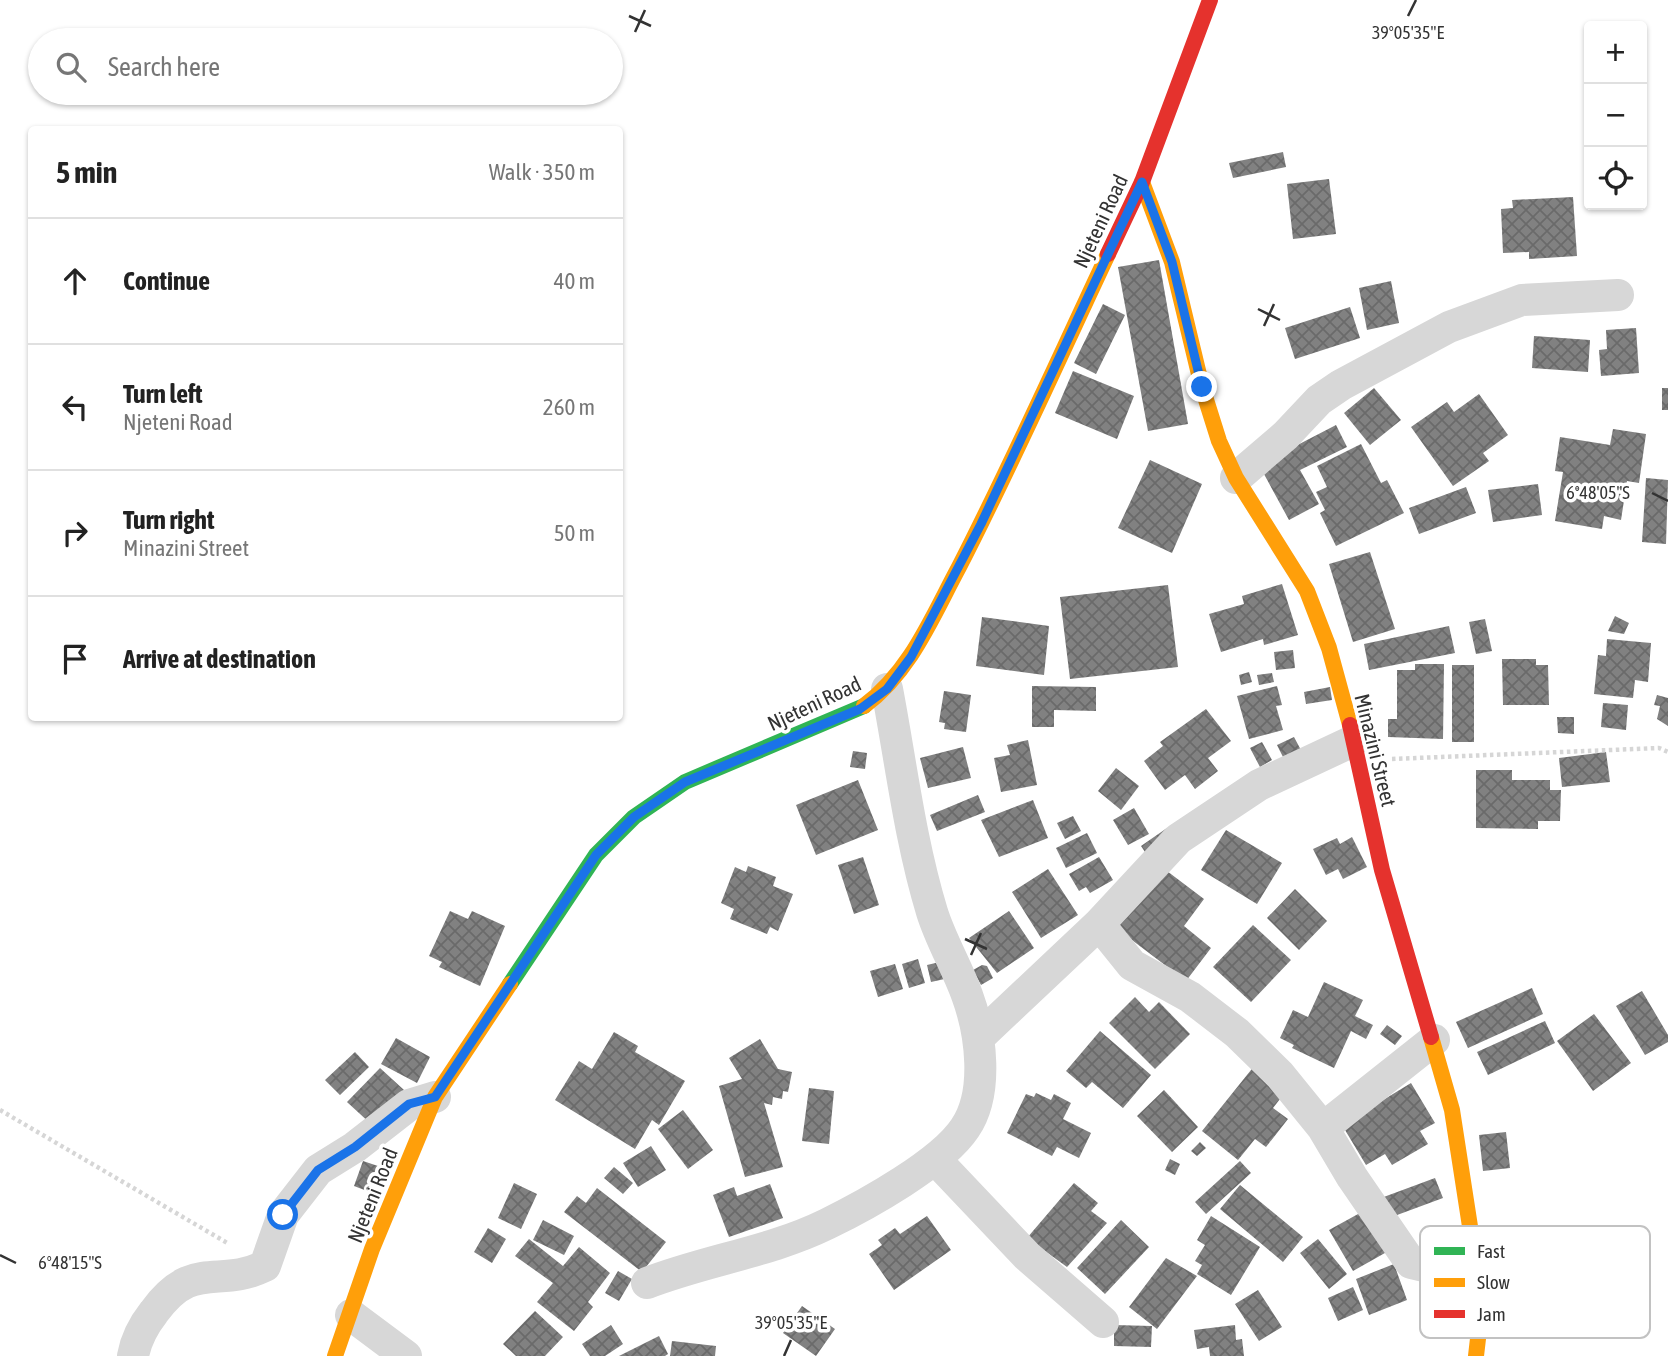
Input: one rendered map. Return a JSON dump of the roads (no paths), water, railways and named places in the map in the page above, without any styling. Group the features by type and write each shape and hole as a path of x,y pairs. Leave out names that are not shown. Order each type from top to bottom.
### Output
{"street":[{"name":"Njeteni Road","path":"335,1356 372,1249 435,1097 596,855 634,817 685,782 860,709 887,689 911,657 981,524 1142,182 1209,0"},
{"name":"Minazini Street","path":"1142,182 1172,262 1202,387 1219,441 1236,478 1307,591 1329,648 1357,750 1382,870 1434,1040 1452,1110 1469,1226"},
{"path":"1236,478 1286,435 1319,400 1341,385 1449,327 1522,300 1618,295"},
{"path":"647,1283 688,1267 755,1251 826,1225 934,1159 965,1129 977,1102 978,1038 968,996 933,915 920,868 887,689"},
{"path":"978,1038 1099,924 1178,839 1259,785 1357,750"},
{"path":"1099,924 1132,964 1190,997 1237,1033 1280,1075 1322,1128 1411,1263 1420,1266"},
{"path":"1322,1128 1434,1040"},
{"path":"133,1356 135,1341 147,1321 166,1295 181,1282 265,1266 283,1215 318,1170 355,1147 409,1104 435,1097"},
{"path":"934,1159 1027,1256 1103,1322"},
{"path":"351,1315 406,1356"},
{"name":"Minazini Street","path":"1476,1356 1478,1338"}]}
